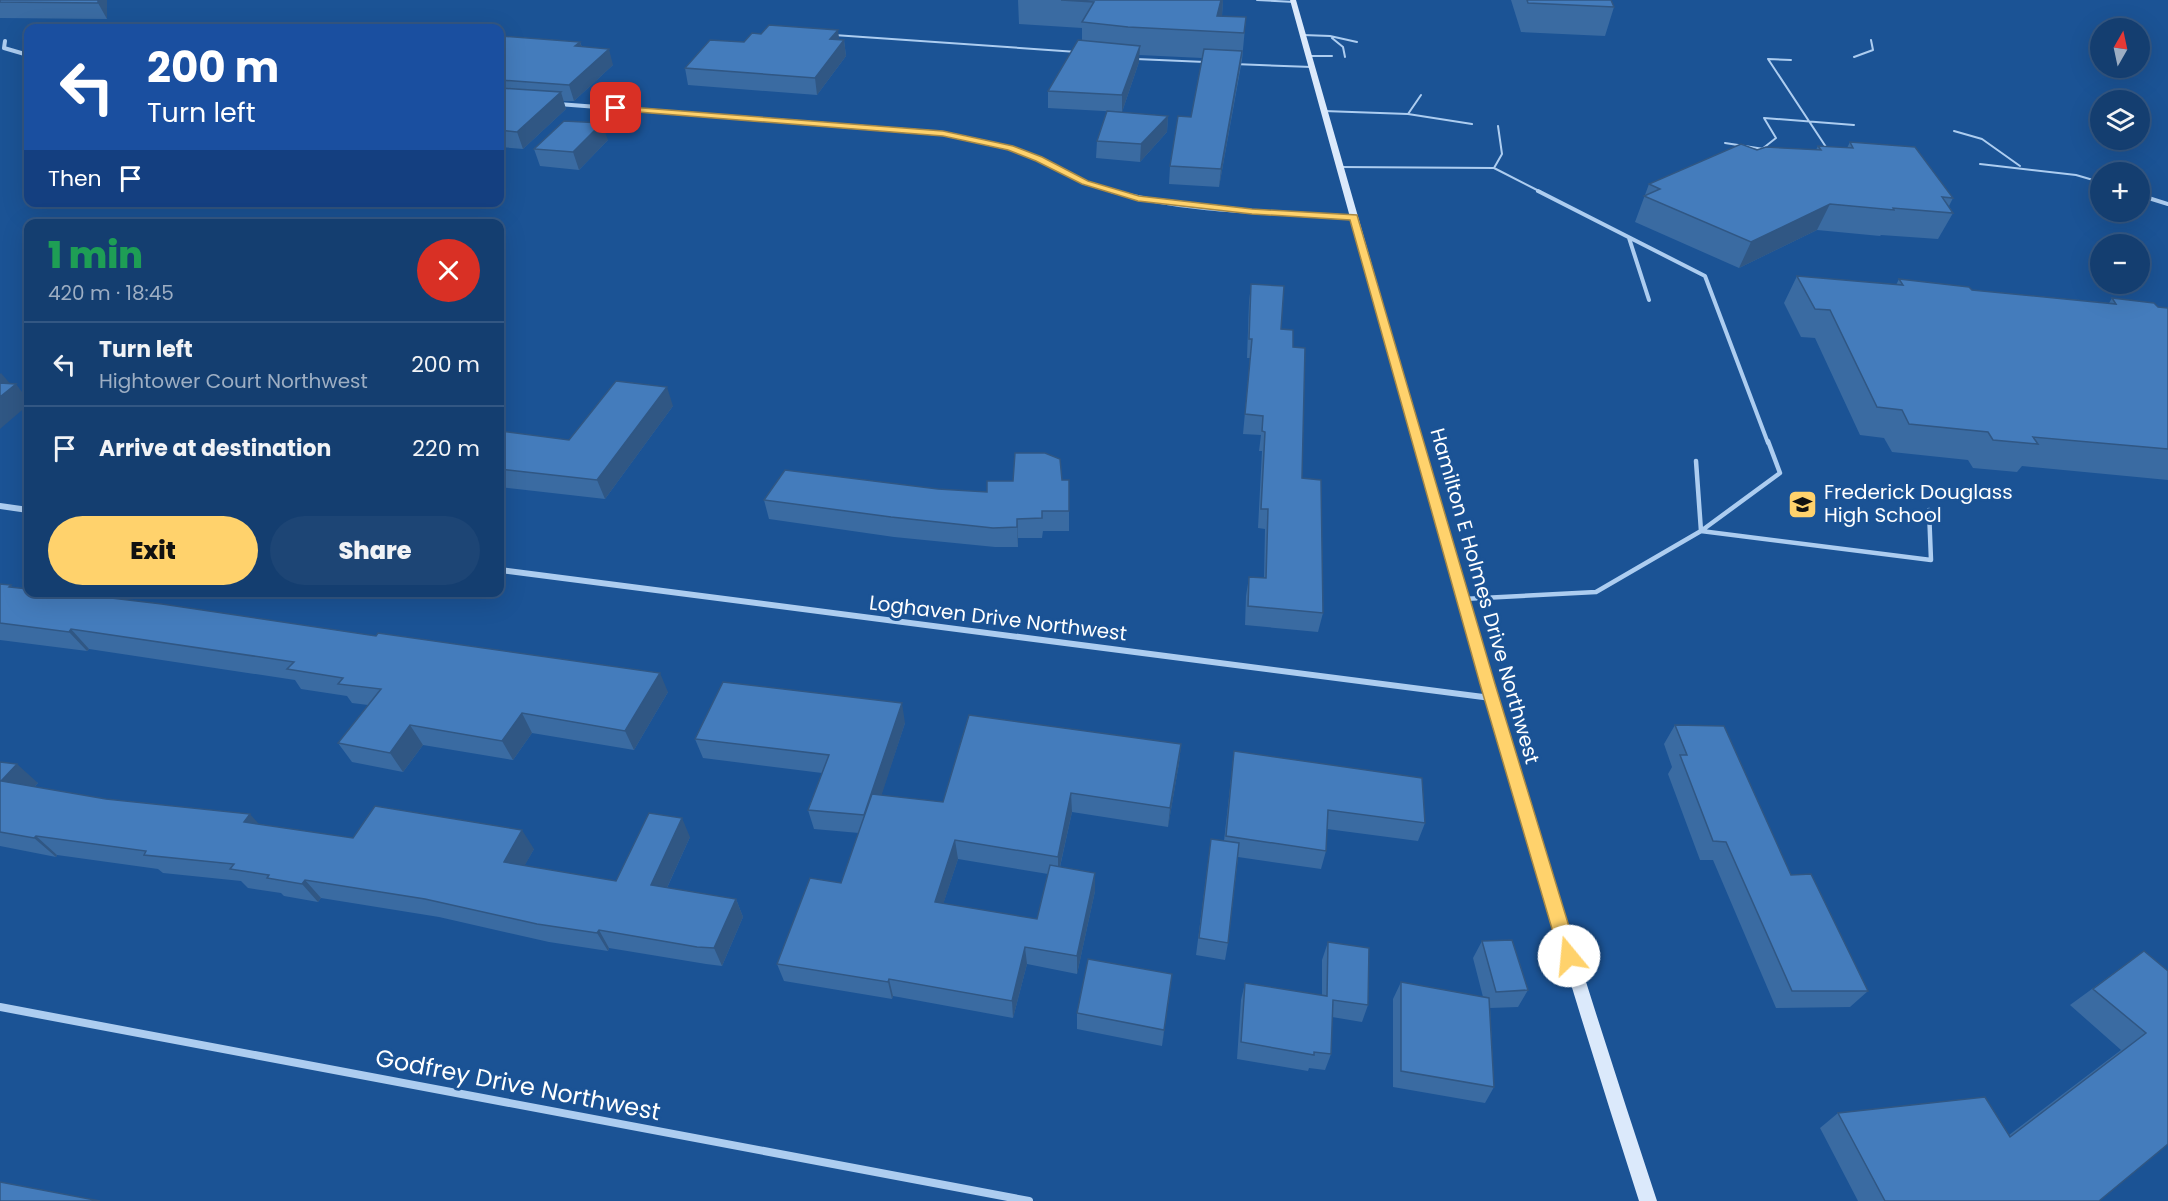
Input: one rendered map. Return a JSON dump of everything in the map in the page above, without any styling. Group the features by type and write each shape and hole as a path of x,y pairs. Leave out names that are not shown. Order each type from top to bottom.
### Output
{"main road":[{"name":"Hamilton E Holmes Drive Northwest","path":"1294,1 1491,698 1602,1065 1648,1201"}],"street":[{"path":"5,41 4,48 24,54"},
{"path":"546,103 943,133 1010,148 1039,159 1085,183 1138,198 1252,212 1354,217"},
{"path":"0,506 24,509"},
{"name":"Loghaven Drive Northwest","path":"504,571 1491,698"},
{"name":"Godfrey Drive Northwest","path":"0,1008 1029,1201"}],"lane":[{"path":"1257,0 1294,1"},
{"path":"830,35 1085,53"},
{"path":"1303,35 1330,36 1357,42"},
{"path":"1330,36 1343,47 1345,57"},
{"path":"1854,57 1874,50 1871,40"},
{"path":"1309,56 1332,56"},
{"path":"1127,58 1208,63"},
{"path":"1791,60 1768,59 1831,155 1820,154"},
{"path":"1229,64 1312,67"},
{"path":"1408,114 1421,95"},
{"path":"1324,111 1408,114 1472,124"},
{"path":"1761,149 1776,138 1764,118 1854,125"},
{"path":"1494,168 1503,154 1498,126"},
{"path":"1954,131 1982,139 2022,168"},
{"path":"1725,143 1773,150"},
{"path":"1980,164 2076,175 2090,179"},
{"path":"1340,167 1494,168 1705,276 1780,473 1701,531 1596,592 1463,599"},
{"path":"2150,198 2168,204"},
{"path":"1629,238 1649,300"},
{"path":"1696,461 1701,531"},
{"path":"1701,531 1931,560 1929,510"}],"building":[{"path":"0,0 98,0 98,3 0,2"},
{"path":"1061,0 1221,0 1217,16 1246,17 1244,33 1128,27 1082,22 1094,2"},
{"path":"1527,0 1611,0 1614,7 1528,3"},
{"path":"769,25 838,30 830,39 844,40 815,78 685,68 710,40 744,42 752,33 761,34"},
{"path":"504,36 580,42 575,46 609,49 569,85 504,80"},
{"path":"1078,40 1140,46 1122,95 1048,91"},
{"path":"1204,49 1242,51 1221,169 1170,166 1178,116 1191,117"},
{"path":"504,88 561,92 517,132 504,130"},
{"path":"1107,111 1168,116 1141,144 1097,141"},
{"path":"564,121 602,123 573,152 534,149"},
{"path":"1850,142 1915,147 1953,198 1942,197 1953,213 1830,204 1751,242 1644,196 1660,189 1649,184 1741,144 1757,150 1766,147 1821,150 1818,146 1853,148"},
{"path":"1797,276 1903,285 1899,279 1969,287 1972,290 2116,304 2112,298 2154,303 2158,307 2168,308 2168,449 2033,437 2038,444 1993,440 1988,432 1909,424 1902,410 1877,407 1830,310 1815,309"},
{"path":"1251,284 1284,286 1281,329 1293,330 1293,347 1305,348 1302,478 1321,480 1323,613 1248,606 1249,577 1266,578 1268,509 1261,509 1265,432 1262,431 1263,416 1245,414 1252,339 1249,339"},
{"path":"616,381 667,387 597,480 504,469 504,432 569,440"},
{"path":"0,383 16,384 0,397"},
{"path":"1015,453 1045,453 1060,459 1062,480 1069,480 1069,511 1042,511 1042,518 1017,519 1017,527 993,528 764,500 785,470 938,489 987,492 987,481 1013,481"},
{"path":"0,584 24,589 24,597 102,597 162,604 376,636 378,633 660,673 625,731 522,713 502,741 410,725 390,753 338,743 381,689 338,684 343,678 287,669 294,662 71,629 69,632 0,623"},
{"path":"723,682 902,703 864,815 808,810 829,755 695,739"},
{"path":"969,715 1181,744 1170,808 1071,793 1058,857 955,840 935,902 1037,919 1050,865 1095,873 1077,956 1025,947 1012,1001 889,979 888,982 777,964 810,878 841,883 872,794 943,802"},
{"path":"1675,725 1724,726 1791,875 1811,874 1868,991 1792,991 1726,842 1713,841 1680,755 1687,755"},
{"path":"1234,751 1422,778 1425,823 1328,810 1326,851 1226,836"},
{"path":"0,762 17,764 1,781 106,799 250,814 244,822 353,838 375,806 522,830 504,862 616,881 649,813 682,818 651,885 736,899 714,948 697,947 599,930 597,933 537,924 425,899 305,880 302,884 267,878 269,875 230,869 234,864 144,855 146,851 0,832"},
{"path":"1211,839 1239,843 1228,943 1199,938"},
{"path":"1512,940 1528,990 1496,992 1482,941"},
{"path":"1328,942 1369,948 1368,1005 1333,1000 1331,1054 1314,1052 1314,1055 1241,1042 1245,983 1327,996"},
{"path":"2144,951 2168,971 2168,1144 2099,1201 1885,1201 1838,1113 1985,1097 2010,1137 2146,1033 2093,989"},
{"path":"1088,959 1172,974 1164,1030 1077,1013"},
{"path":"1401,982 1489,998 1494,1087 1401,1071"},
{"path":"0,1182 100,1201 0,1201"}],"place":[{"name":"Frederick Douglass High School","path":"1803,504"}],"route":[{"path":"616,108 943,133 1010,148 1039,159 1085,183 1138,198 1252,212 1354,217 1487,684 1569,956"}]}
